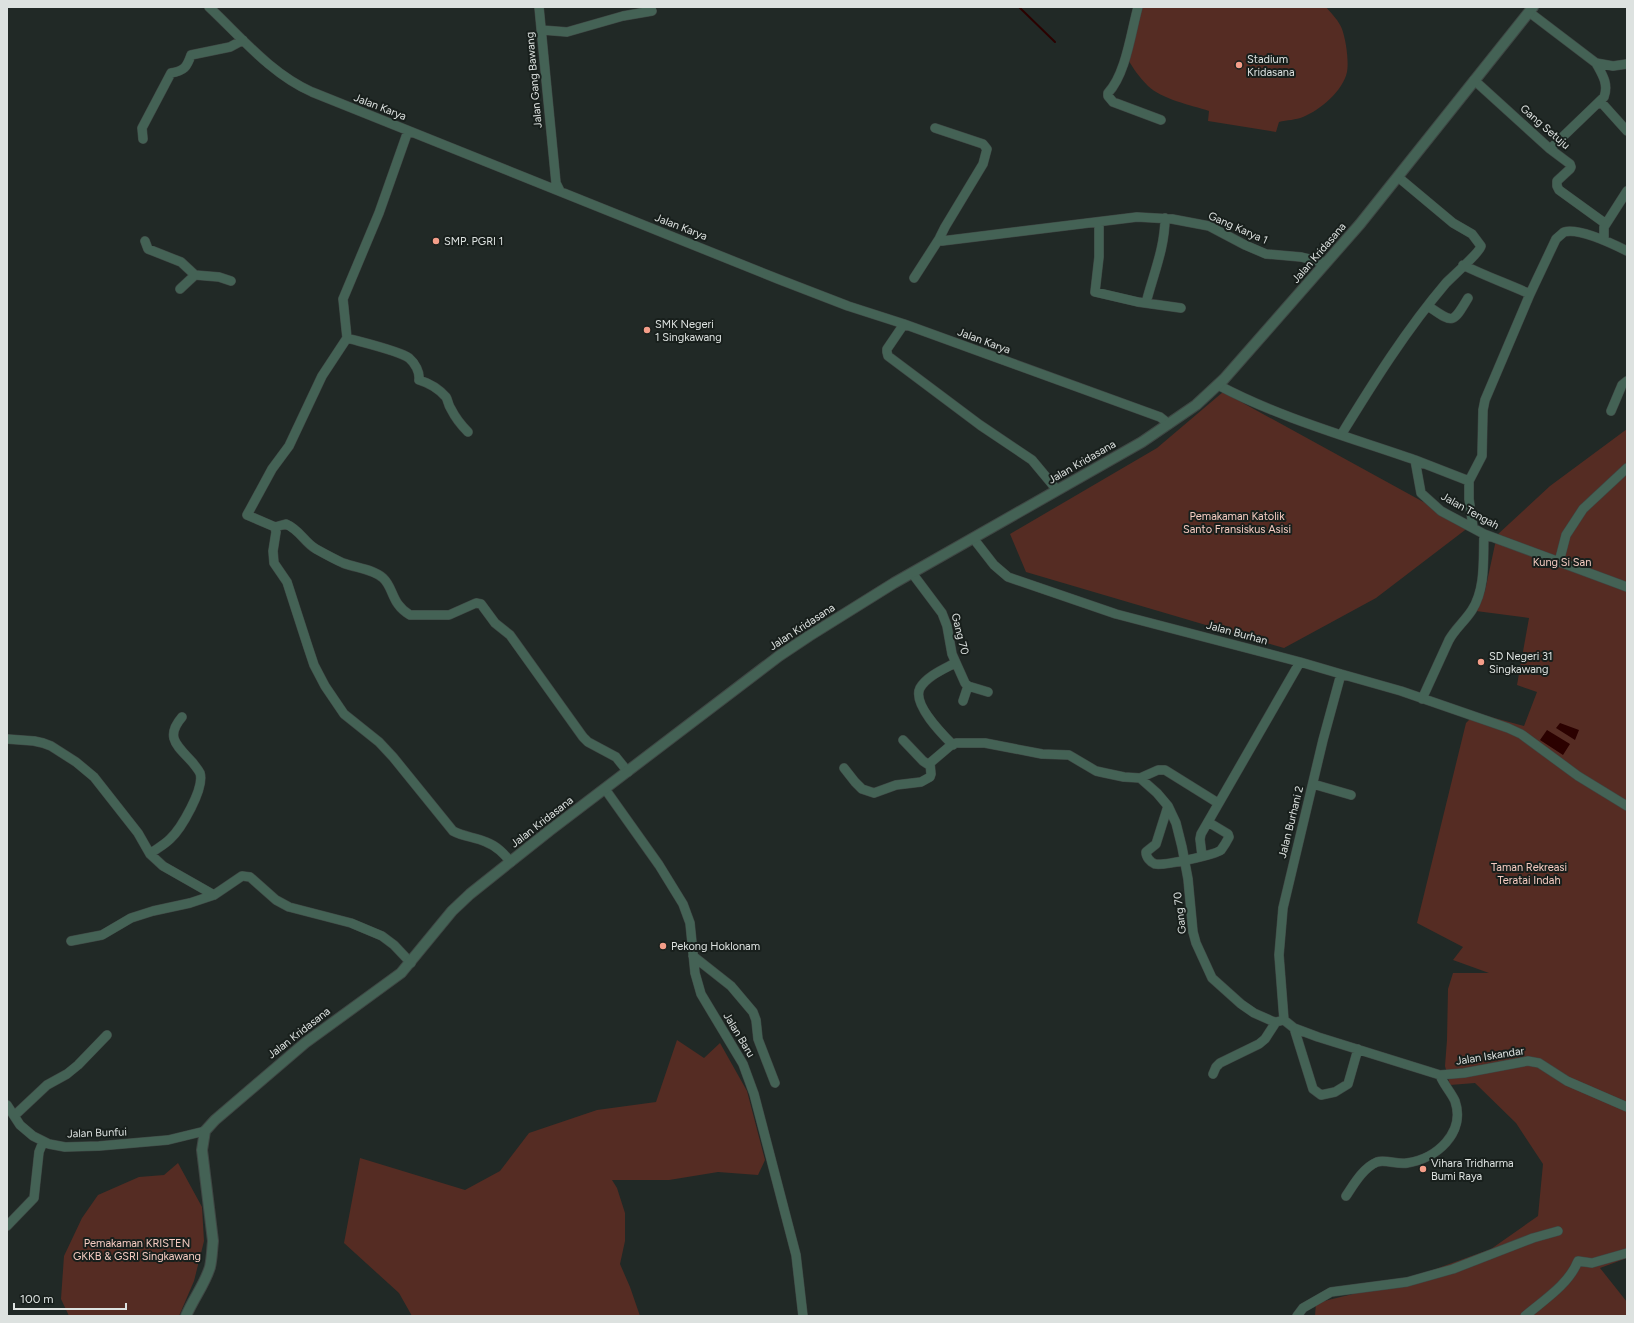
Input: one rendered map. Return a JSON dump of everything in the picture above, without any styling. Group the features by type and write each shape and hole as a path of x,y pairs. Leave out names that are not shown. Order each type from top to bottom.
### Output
{"street":[{"name":"Jalan Karya","path":"209,7 257,54 298,86 799,287 848,306 904,324 1149,412 1160,417 1169,424"},
{"name":"Jalan Gang Bawang","path":"539,7 556,183 560,191"},
{"path":"1138,7 1122,70 1114,87 1108,93 1108,96 1113,102 1161,120"},
{"path":"1531,10 1596,63 1605,81 1606,87 1604,97 1550,149"},
{"name":"Jalan Kridasana","path":"205,1131 233,1104 305,1043 389,982 411,963 462,902 510,862 779,656 821,628 912,573 1142,442 1196,406 1218,385 1326,263 1398,177 1531,10"},
{"path":"542,30 567,32 623,16 652,12"},
{"path":"143,139 142,128 171,73 178,72 188,66 191,55 230,47 243,40"},
{"path":"1596,63 1613,66 1627,64"},
{"name":"Gang Setuju","path":"1474,80 1571,167 1557,181 1559,190 1606,224"},
{"path":"1600,101 1627,131"},
{"path":"914,278 941,236 983,164 987,152 987,149 983,144 935,128"},
{"path":"408,131 379,213 343,299 347,338 322,376 289,446 272,469 246,515 275,527 286,524 296,529 308,544 315,548 342,562 368,570 382,577 397,603 404,611 410,614 449,615 479,603 495,623 510,635 583,737 588,742 616,757 628,772"},
{"path":"1341,434 1376,380 1428,306 1463,265 1480,249 1481,246 1477,239 1453,223 1398,177"},
{"path":"1604,240 1604,229 1606,224 1627,191"},
{"name":"Gang Karya 1","path":"941,236 941,240 944,242 1138,217 1165,218 1209,226 1266,254 1301,258 1326,263"},
{"path":"1146,303 1160,256 1164,235 1165,218"},
{"path":"1099,222 1099,257 1095,292 1146,303 1181,308"},
{"path":"1473,527 1469,499 1470,481 1482,456 1483,410 1530,294 1556,239 1564,232 1576,232 1604,240 1627,251"},
{"path":"145,241 148,249 181,262 195,274 219,277 231,281"},
{"path":"1463,265 1487,277 1530,294"},
{"path":"180,289 195,274"},
{"path":"1428,306 1448,320 1457,316 1468,298"},
{"path":"904,324 887,349 886,352 888,356 968,416 1032,460 1057,490"},
{"path":"347,338 409,358 416,366 419,380 430,384 446,398 459,422 468,432"},
{"path":"1611,411 1622,385 1627,381"},
{"path":"1218,385 1241,397 1275,411 1470,481"},
{"name":"Jalan Tengah","path":"1415,460 1418,485 1421,493 1441,511 1484,534 1627,587"},
{"path":"1559,562 1566,535 1583,509 1627,468"},
{"path":"275,527 276,532 273,552 274,562 287,582 314,665 334,701 344,714 379,742 393,757 449,827 459,834 491,844 499,849 510,862"},
{"path":"1422,699 1449,638 1474,607 1482,579 1484,534"},
{"name":"Jalan Burhan","path":"972,538 994,565 1008,577 1116,614 1300,662"},
{"name":"Gang 70","path":"912,573 942,613 955,663 968,686"},
{"path":"1202,856 1200,839 1201,834 1277,705 1300,662 1402,691 1508,728 1521,734 1578,776 1627,806"},
{"path":"953,745 934,726 925,712 918,694 920,688 926,682 955,663"},
{"name":"Jalan Burhani 2","path":"1280,1021 1278,956 1283,908 1323,740 1341,674"},
{"path":"963,701 968,686 988,692"},
{"path":"150,854 173,835 188,813 200,783 201,777 198,769 180,748 173,737 172,731 182,717"},
{"path":"7,739 34,741 51,746 87,770 138,833 150,854 163,866 214,895"},
{"path":"902,740 923,762 929,765"},
{"path":"929,765 953,745 966,742 1042,754 1064,754 1075,757 1087,766 1105,774 1140,778 1158,770 1165,770 1218,803"},
{"path":"844,768 862,789 874,793 896,785 919,782 927,779 931,774 929,765"},
{"name":"Gang 70","path":"1140,778 1157,792 1168,806 1176,823 1188,879 1193,932 1196,943 1212,978 1246,1007 1261,1016 1280,1021"},
{"path":"1313,784 1351,795"},
{"name":"Jalan Baru","path":"605,789 651,852 681,900 690,923 692,956 701,994 743,1064 754,1094 795,1250 803,1316"},
{"path":"1168,806 1156,844 1148,850 1146,855 1155,864 1185,861 1220,850 1229,837 1227,833 1208,822"},
{"path":"71,941 102,935 131,918 153,911 190,903 214,895 242,876 250,877 276,900 289,907 350,923 382,936 394,945 411,963"},
{"path":"692,956 731,986 753,1012 756,1020 758,1039 775,1083"},
{"path":"1213,1074 1216,1067 1220,1063 1259,1044 1280,1021"},
{"name":"Jalan Iskandar","path":"1280,1021 1294,1028 1440,1075 1464,1074 1528,1061 1539,1063 1567,1081 1627,1107"},
{"path":"1294,1028 1313,1089 1321,1095 1335,1092 1348,1084 1358,1049"},
{"path":"14,1116 47,1085 67,1074 78,1065 108,1035"},
{"path":"1346,1196 1363,1173 1371,1165 1382,1161 1396,1164 1419,1161 1439,1150 1450,1139 1456,1120 1455,1102 1440,1075"},
{"name":"Jalan Bunfui","path":"7,1105 26,1130 43,1142 65,1147 99,1146 168,1140 205,1131"},
{"path":"186,1316 210,1267 212,1254 212,1234 202,1150 205,1131"},
{"path":"7,1226 34,1198 40,1152 43,1142"},
{"path":"1297,1316 1303,1308 1331,1292 1407,1282 1453,1269 1533,1238 1558,1231"},
{"path":"1525,1316 1568,1278 1578,1261 1592,1263 1627,1253"}],"green space":[{"name":"Stadium Kridasana","path":"1140,7 1326,7 1342,29 1348,62 1345,79 1336,93 1323,105 1303,117 1279,122 1276,132 1208,121 1209,111 1168,98 1154,91 1142,79 1127,58"},
{"name":"Pemakaman Katolik Santo Fransiskus Asisi","path":"1223,392 1469,527 1376,598 1284,648 1026,572 1010,534 1157,448"},
{"path":"1627,429 1627,1258 1600,1268 1627,1302 1627,1316 1315,1316 1316,1303 1394,1284 1491,1249 1538,1216 1543,1164 1516,1123 1475,1083 1450,1085 1445,1066 1448,989 1453,973 1489,973 1453,960 1463,947 1417,923 1466,723 1476,713 1524,726 1537,692 1517,685 1529,618 1476,611 1485,591 1497,535 1550,486"},
{"path":"677,1040 704,1058 720,1043 747,1091 765,1160 758,1175 718,1172 669,1180 612,1180 617,1188 625,1213 625,1241 620,1264 640,1316 412,1316 399,1293 344,1243 360,1158 465,1190 500,1171 529,1133 597,1110 656,1102"},
{"name":"Pemakaman KRISTEN GKKB & GSRI Singkawang","path":"178,1163 202,1207 204,1241 194,1281 179,1316 69,1316 61,1299 64,1256 82,1218 98,1195 139,1177 164,1175"}],"shaded area":[{"path":"1560,723 1579,730 1575,740 1556,728"},
{"path":"1547,730 1570,744 1563,755 1540,740"}],"waterway":[{"path":"1019,7 1055,42"}],"place":[{"name":"Stadium Kridasana","path":"1239,65"},
{"name":"SMP. PGRI 1","path":"436,241"},
{"name":"SMK Negeri 1 Singkawang","path":"647,330"},
{"name":"SD Negeri 31 Singkawang","path":"1481,662"},
{"name":"Pekong Hoklonam","path":"663,946"},
{"name":"Vihara Tridharma Bumi Raya","path":"1423,1169"}],"park label":[{"name":"Kung Si San","path":"1562,562"},
{"name":"Taman Rekreasi Teratai Indah","path":"1529,873"}]}
